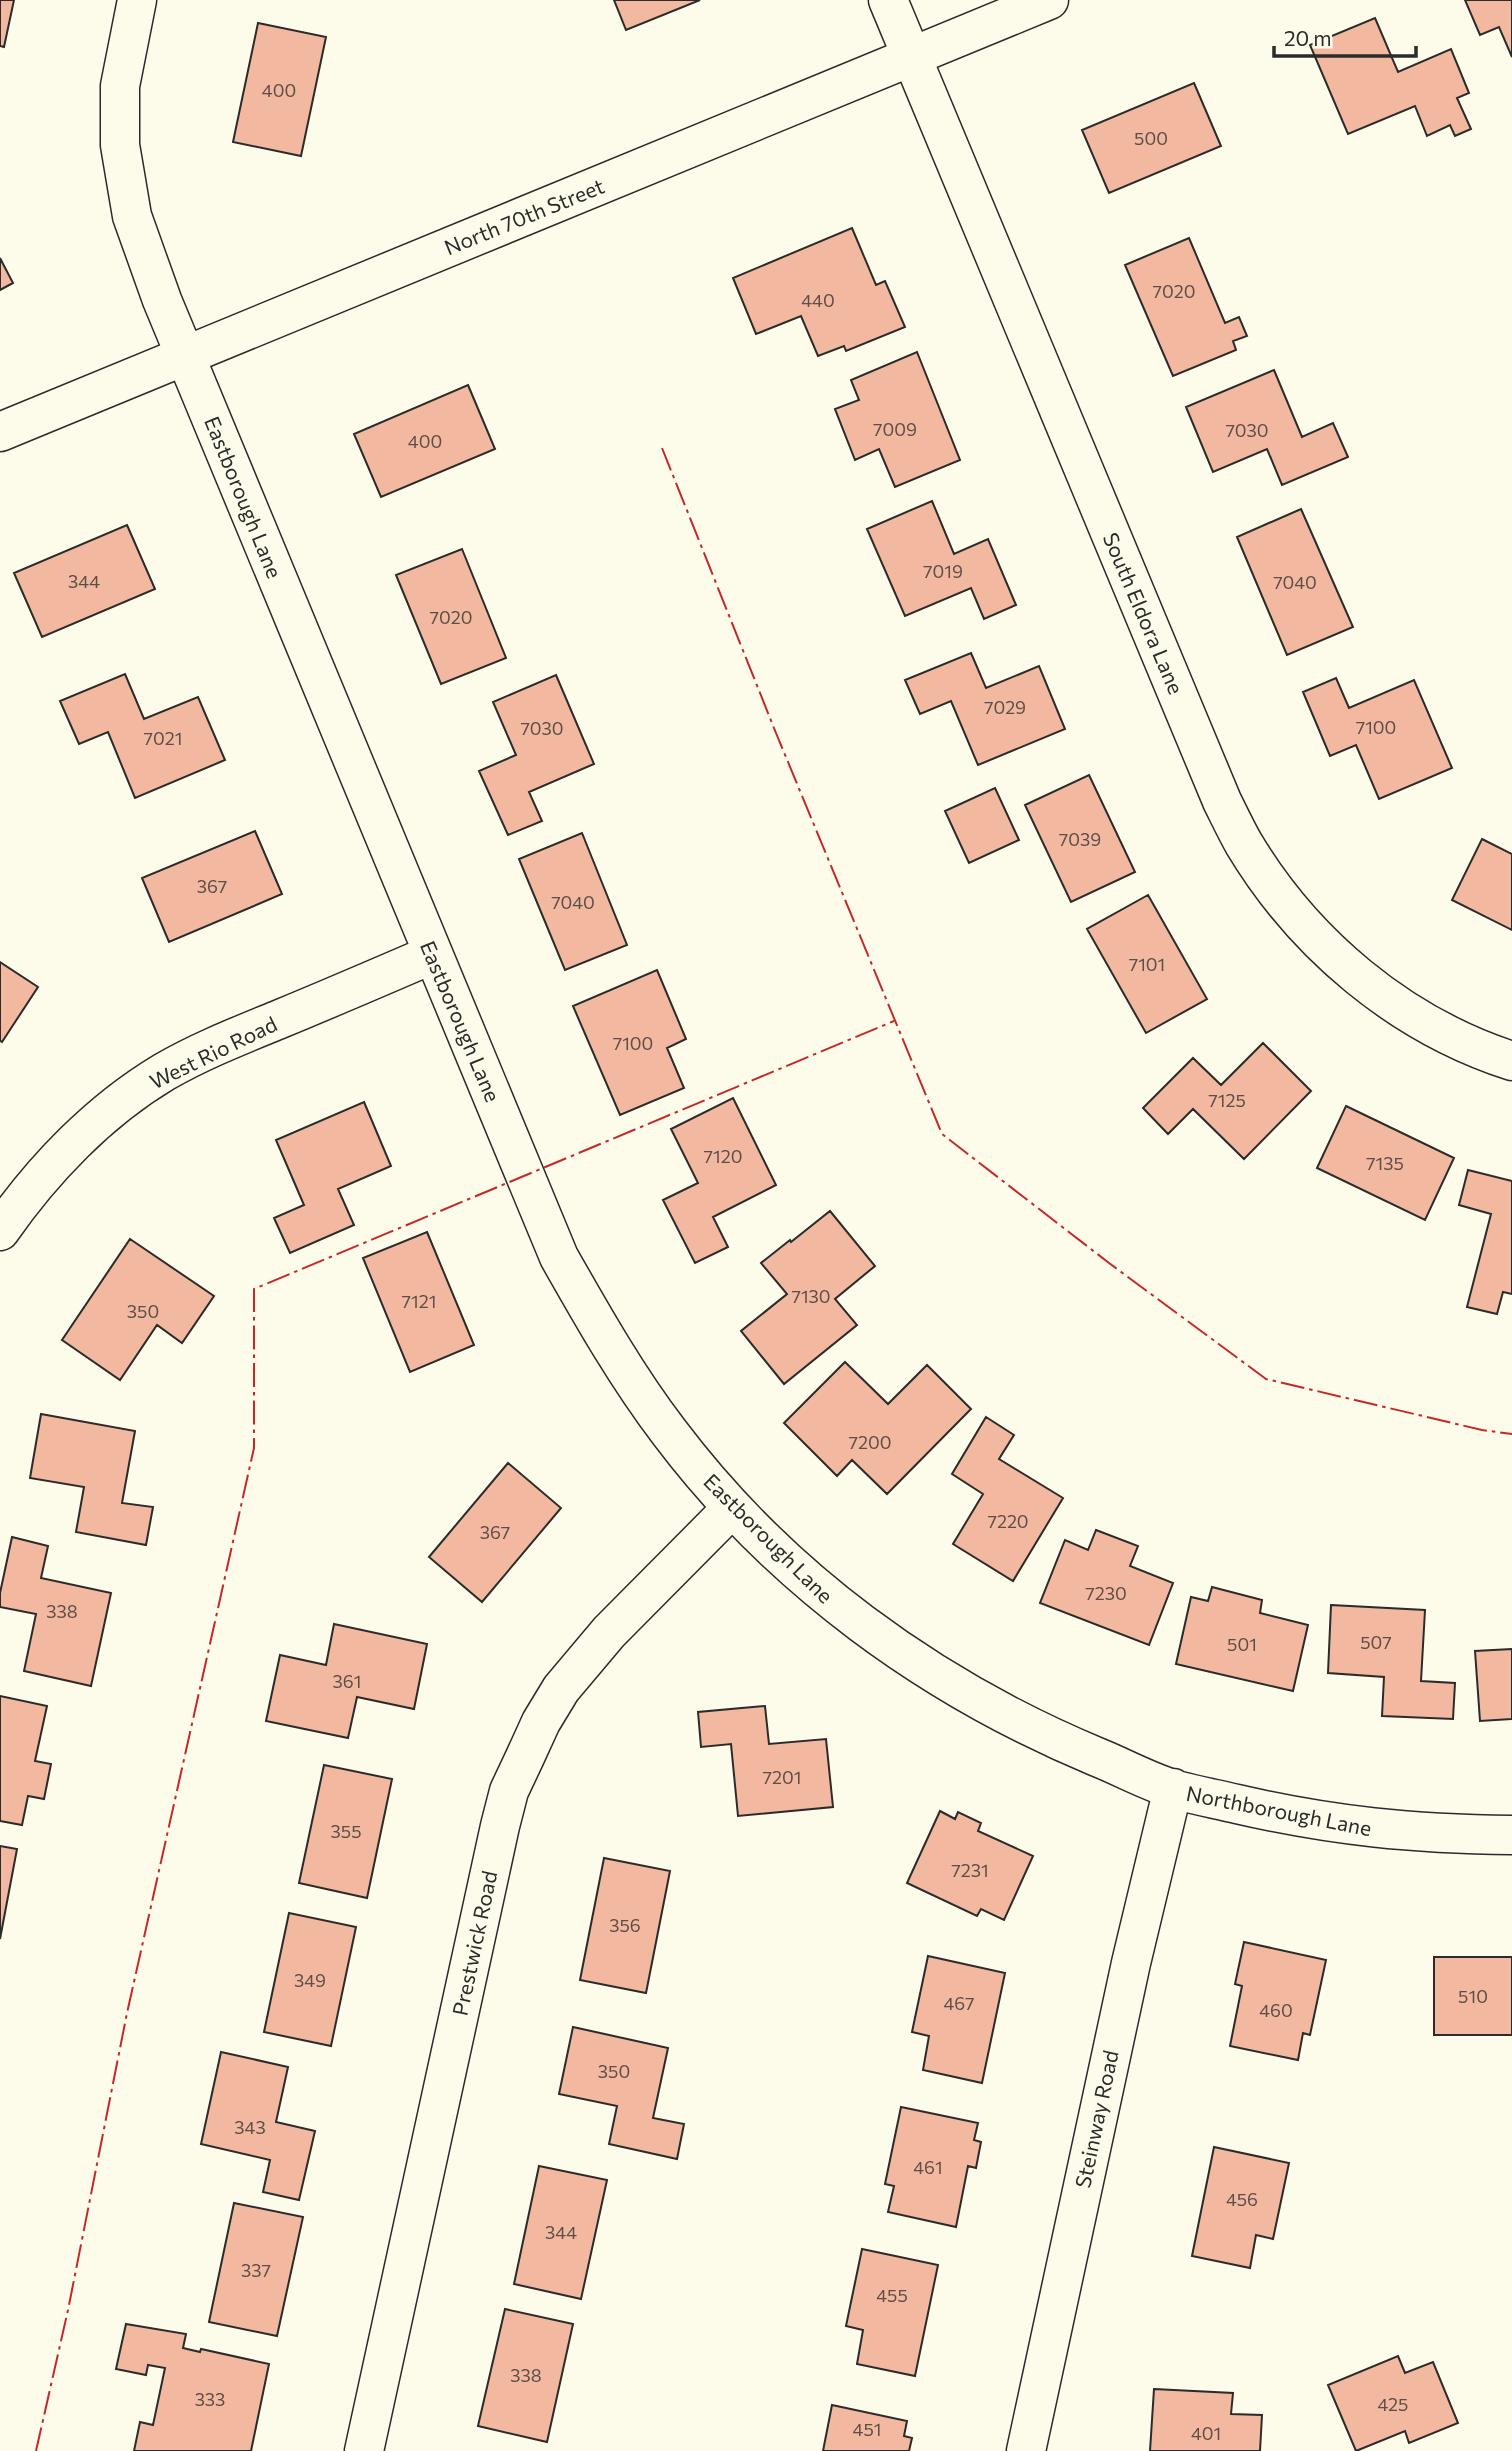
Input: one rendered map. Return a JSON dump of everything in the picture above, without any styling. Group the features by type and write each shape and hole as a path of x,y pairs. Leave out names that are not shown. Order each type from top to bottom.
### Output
{"street":[{"name":"Eastborough Lane","path":"137,0 121,86 120,145 132,216 185,356 559,1257 613,1352 670,1434 732,1508 848,1615 891,1646 974,1698 1061,1742 1172,1788"},
{"name":"South Eldora Lane","path":"888,0 1222,801 1244,844 1289,908 1323,945 1371,986 1434,1027 1512,1061"},
{"name":"North 70th Street","path":"0,432 1049,0"},
{"name":"West Rio Road","path":"0,1231 67,1150 128,1097 165,1072 231,1039 433,954"},
{"name":"Prestwick Road","path":"364,2451 509,1791 541,1723 561,1689 609,1632 732,1508"},
{"name":"Northborough Lane","path":"1172,1788 1335,1824 1391,1831 1512,1835"},
{"name":"Steinway Road","path":"1026,2451 1131,1963 1172,1788"}],"building":[{"path":"0,0 14,0 4,47 0,46"},
{"path":"614,0 700,0 626,30"},
{"path":"1465,0 1512,0 1512,57 1499,27 1480,35"},
{"path":"1375,18 1398,72 1451,49 1469,93 1457,98 1471,129 1455,136 1450,125 1427,136 1415,106 1348,134 1310,45"},
{"path":"258,23 326,37 301,156 233,142"},
{"path":"1194,83 1221,146 1109,193 1082,130"},
{"path":"852,228 876,285 885,281 905,327 846,351 844,346 818,356 801,316 756,334 733,278"},
{"path":"1189,238 1225,323 1239,317 1247,336 1233,341 1236,350 1173,376 1125,265"},
{"path":"0,258 13,283 0,290"},
{"path":"917,352 960,460 895,487 879,449 855,460 835,409 859,400 851,380"},
{"path":"1274,370 1302,437 1333,423 1348,457 1282,485 1267,449 1213,472 1186,407"},
{"path":"468,385 495,449 381,497 354,434"},
{"path":"932,501 954,554 988,539 1016,605 984,619 971,588 905,616 867,529"},
{"path":"1301,509 1353,627 1287,655 1237,537"},
{"path":"127,525 155,589 42,637 14,573"},
{"path":"462,549 506,658 441,684 396,575"},
{"path":"971,653 986,688 1039,666 1065,729 978,765 951,701 920,714 905,680"},
{"path":"125,674 144,719 198,697 225,760 135,798 108,732 79,744 60,701"},
{"path":"556,675 594,764 529,792 542,821 508,835 479,771 516,755 493,702"},
{"path":"1336,678 1349,708 1414,680 1452,768 1379,799 1356,745 1330,756 1303,692"},
{"path":"1089,775 1135,872 1071,902 1025,805"},
{"path":"995,788 1019,840 969,863 945,811"},
{"path":"255,831 282,894 169,942 142,878"},
{"path":"582,833 627,945 565,970 519,859"},
{"path":"1482,839 1512,854 1512,930 1452,900"},
{"path":"1148,895 1207,999 1146,1033 1087,929"},
{"path":"0,962 38,987 2,1042 0,1041"},
{"path":"657,970 686,1039 667,1048 684,1088 620,1115 573,1006"},
{"path":"1263,1043 1311,1091 1244,1159 1193,1109 1168,1134 1143,1108 1193,1058 1221,1085"},
{"path":"733,1098 776,1185 713,1217 728,1247 695,1263 663,1200 698,1183 671,1129"},
{"path":"364,1102 391,1166 338,1189 354,1225 290,1253 274,1218 304,1205 276,1140"},
{"path":"1346,1106 1454,1158 1425,1220 1317,1168"},
{"path":"1468,1170 1512,1181 1512,1294 1503,1292 1497,1314 1467,1307 1491,1214 1459,1205"},
{"path":"830,1211 875,1266 835,1299 857,1325 784,1384 741,1331 787,1294 761,1263"},
{"path":"427,1232 474,1345 410,1372 363,1258"},
{"path":"130,1239 214,1296 182,1343 157,1325 120,1380 62,1340"},
{"path":"845,1362 888,1404 927,1365 971,1409 887,1494 852,1460 837,1476 784,1423"},
{"path":"41,1414 135,1431 122,1503 153,1507 146,1545 76,1532 84,1487 30,1478"},
{"path":"986,1417 1014,1435 999,1459 1063,1498 1013,1581 953,1544 983,1494 952,1474"},
{"path":"508,1463 561,1508 482,1602 429,1557"},
{"path":"1096,1530 1138,1546 1130,1566 1173,1583 1149,1645 1040,1603 1065,1540 1088,1550"},
{"path":"12,1537 48,1546 41,1578 111,1593 91,1686 24,1671 36,1614 0,1607 0,1593"},
{"path":"1212,1587 1262,1600 1260,1613 1308,1625 1293,1691 1176,1664 1191,1597 1208,1601"},
{"path":"1331,1605 1425,1610 1421,1681 1455,1683 1453,1719 1382,1716 1384,1677 1328,1673"},
{"path":"334,1624 427,1644 414,1709 357,1697 348,1738 266,1721 280,1655 326,1665"},
{"path":"1512,1649 1512,1719 1480,1721 1475,1651"},
{"path":"0,1696 47,1706 35,1761 51,1764 44,1799 28,1796 22,1825 0,1821"},
{"path":"765,1706 769,1744 826,1739 833,1807 738,1816 731,1744 701,1747 698,1712"},
{"path":"324,1765 392,1779 367,1898 299,1883"},
{"path":"940,1811 955,1819 958,1812 981,1823 978,1831 1033,1856 1004,1920 981,1909 977,1916 907,1883"},
{"path":"0,1846 17,1849 0,1939"},
{"path":"604,1858 670,1871 646,1993 580,1980"},
{"path":"289,1913 356,1927 331,2046 264,2032"},
{"path":"1244,1942 1326,1960 1310,2035 1303,2033 1298,2060 1230,2046 1242,1986 1235,1984"},
{"path":"928,1956 1005,1973 982,2083 923,2070 929,2036 912,2032"},
{"path":"1434,1957 1512,1957 1512,2035 1434,2035"},
{"path":"573,2027 668,2048 653,2118 684,2124 677,2159 609,2144 617,2106 559,2094"},
{"path":"221,2052 288,2067 276,2122 315,2131 299,2200 263,2192 270,2160 201,2144"},
{"path":"901,2107 978,2123 974,2140 981,2142 976,2168 968,2166 956,2227 888,2212 894,2186 885,2184"},
{"path":"1214,2147 1289,2163 1273,2239 1256,2235 1250,2268 1192,2256"},
{"path":"539,2166 607,2180 581,2299 514,2284"},
{"path":"234,2203 303,2217 277,2336 209,2322"},
{"path":"862,2249 938,2265 915,2376 857,2364 863,2330 846,2326"},
{"path":"505,2309 573,2324 547,2442 478,2426"},
{"path":"126,2324 186,2334 183,2348 200,2352 201,2349 269,2364 251,2451 134,2451 140,2422 153,2425 165,2368 148,2365 146,2375 116,2369"},
{"path":"1398,2356 1405,2373 1433,2362 1458,2423 1409,2443 1405,2431 1356,2451 1328,2385"},
{"path":"1154,2389 1233,2393 1231,2414 1262,2415 1260,2451 1150,2451"},
{"path":"832,2405 907,2421 904,2436 912,2438 909,2451 823,2451"}],"power":[{"path":"662,448 776,733 942,1134 1109,1263 1266,1379 1482,1430 1512,1434"},
{"path":"36,2451 68,2310 127,2013 254,1448 254,1289 894,1021"}]}
